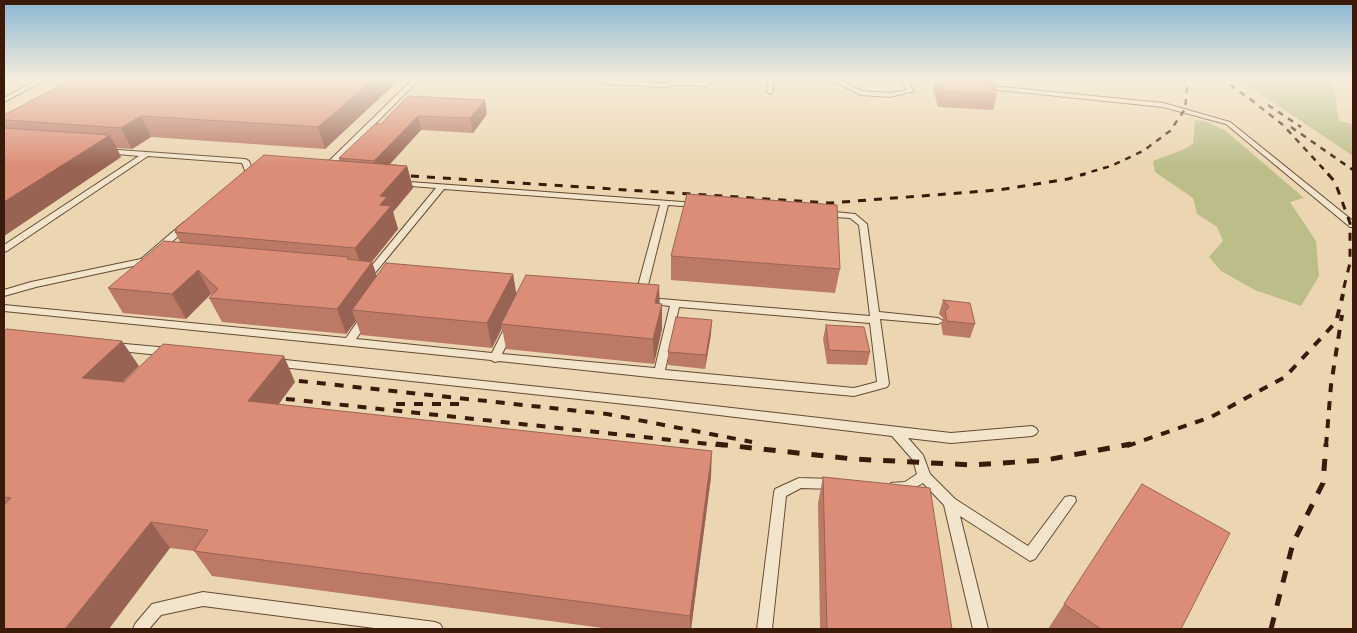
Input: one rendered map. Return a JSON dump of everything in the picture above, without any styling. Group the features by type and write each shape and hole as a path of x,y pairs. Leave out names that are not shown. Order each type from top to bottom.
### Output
{"lane":[{"path":"311,163 330,164 388,108"},
{"path":"1177,108 1221,120 1240,131 1353,225"},
{"path":"99,150 250,161 245,174 268,172"},
{"path":"4,250 146,154"},
{"path":"393,182 704,206"},
{"path":"384,278 362,277 441,186"},
{"path":"665,203 634,300 938,321"},
{"path":"4,308 854,392 883,384 863,224 852,216 813,214"},
{"path":"144,261 196,216"},
{"path":"4,293 34,284 144,261 162,260"},
{"path":"659,374 675,304"},
{"path":"348,343 370,311"},
{"path":"496,358 515,316"},
{"path":"98,345 184,354"},
{"path":"262,362 653,403 951,438 1032,431"},
{"path":"895,432 919,458 924,476 950,503 1030,554 1070,501"},
{"path":"888,486 907,487 924,476"},
{"path":"764,629 780,493 799,483 848,485"},
{"path":"950,503 980,629"},
{"path":"140,629 157,609 203,599 435,629"}],"green space":[{"path":"1281,108 1337,108 1339,121 1353,124 1353,156"},
{"path":"1195,120 1207,122 1226,131 1304,198 1290,202 1316,241 1319,276 1301,306 1255,290 1221,271 1209,257 1223,241 1217,227 1197,214 1193,198 1155,172 1153,161 1193,144"}],"building":[{"path":"18,108 341,108 318,127 141,116 121,128 4,120 4,115"},
{"path":"397,108 479,108 470,118 418,116 374,161 339,158 375,124 381,124"},
{"path":"4,128 110,135 4,202"},
{"path":"264,155 407,166 380,196 387,197 380,205 391,206 355,248 175,232 177,230 174,230"},
{"path":"687,194 837,205 840,269 671,256"},
{"path":"164,241 349,257 347,259 372,262 337,309 209,298 218,289 198,270 172,294 108,288"},
{"path":"386,263 513,274 487,323 352,310"},
{"path":"526,275 659,285 655,303 662,304 653,339 501,324"},
{"path":"943,300 970,303 975,324 947,321 945,311 949,307"},
{"path":"676,317 712,320 706,355 668,352"},
{"path":"826,325 864,327 870,352 829,350"},
{"path":"7,329 122,341 82,378 124,382 163,344 284,356 248,401 712,451 690,616 194,551 208,530 151,522 65,629 4,629 4,505 11,498 4,497 4,331"},
{"path":"823,477 930,488 952,629 827,629"},
{"path":"1142,484 1230,533 1181,629 1101,629 1064,604"}],"railway":[{"path":"1080,175 1111,166 1143,151 1170,131 1185,108"},
{"path":"1261,108 1283,125 1329,175"},
{"path":"1272,108 1301,127"},
{"path":"1291,127 1353,170"},
{"path":"399,175 395,175 830,203 998,190 1068,179 1085,174"},
{"path":"1328,174 1335,182 1350,223 1350,263 1342,295"},
{"path":"1127,446 1211,417 1285,377 1336,322 1343,294"},
{"path":"1326,446 1331,385 1342,315"},
{"path":"281,379 607,414 752,442"},
{"path":"268,397 728,446"},
{"path":"396,404 461,404"},
{"path":"716,444 853,459 973,465 1046,460 1131,444"},
{"path":"1271,629 1293,543 1323,483 1326,444"}]}
